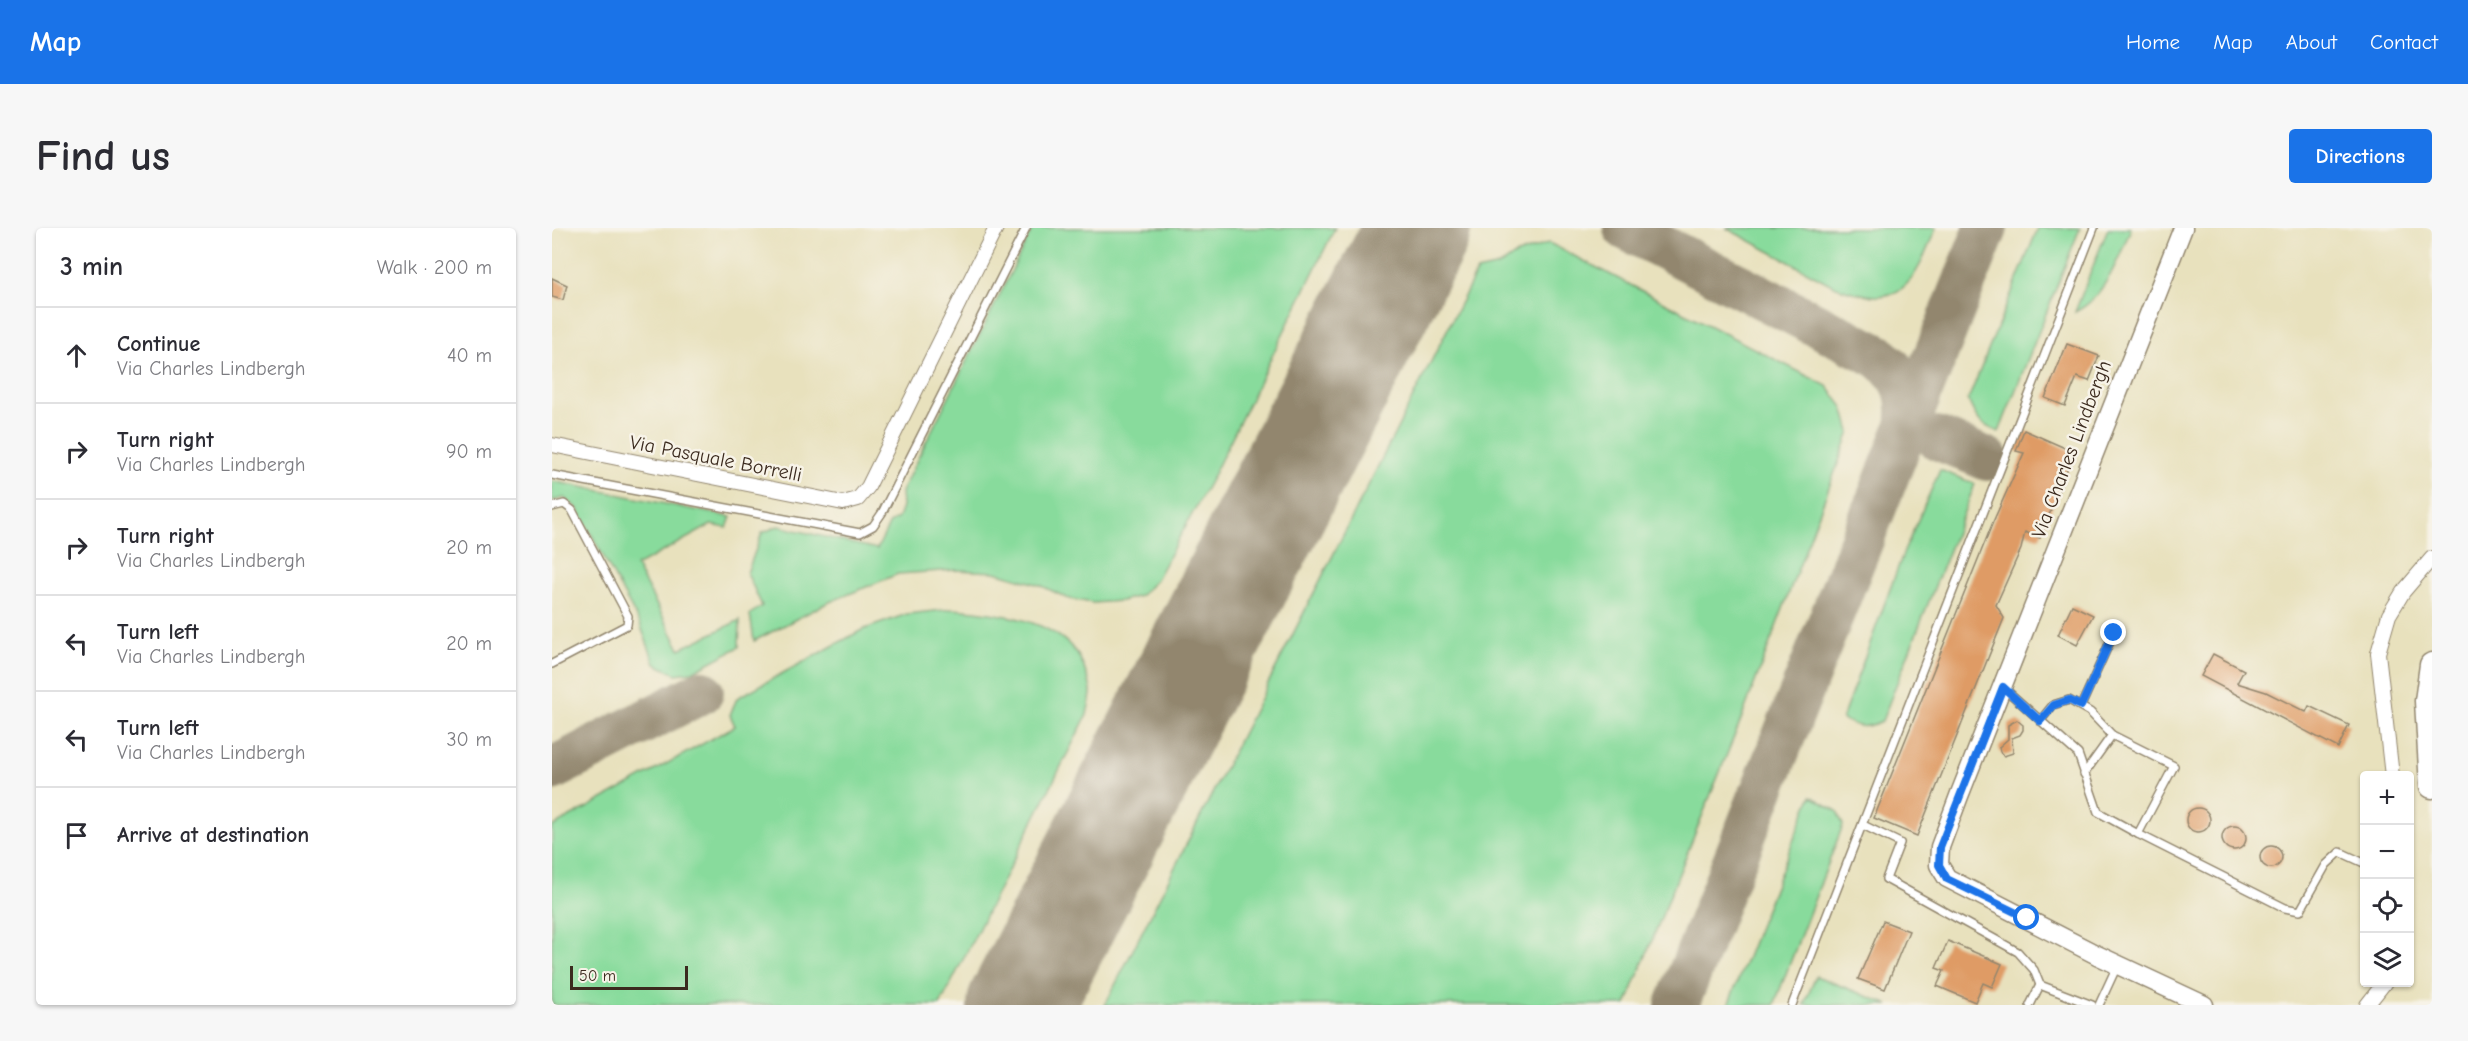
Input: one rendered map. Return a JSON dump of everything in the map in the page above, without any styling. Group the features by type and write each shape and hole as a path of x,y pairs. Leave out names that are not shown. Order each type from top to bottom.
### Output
{"highway":[{"path":"2432,665 2427,701 2432,786"}],"street":[{"name":"Via Pasquale Borrelli","path":"552,445 843,503 858,499 868,487 996,228"},
{"name":"Via Charles Lindbergh","path":"2183,228 1940,847 1939,865 1947,879 2204,1005"},
{"path":"2391,771 2378,652 2394,607 2403,592 2432,558"},
{"path":"2367,1005 2381,987"}],"lane":[{"path":"552,475 860,533 873,526 882,513 1026,228"},
{"path":"1792,1005 2094,228"},
{"path":"552,507 564,504 572,510 629,621 627,625 552,664"},
{"path":"2081,706 2114,633"},
{"path":"2003,687 2078,754 2098,812 2285,908 2300,911 2326,865 2340,852 2360,861"},
{"path":"2040,721 2054,705 2069,700 2090,712 2112,735 2174,766 2138,834"},
{"path":"2084,774 2112,735"},
{"path":"1863,825 1900,843 1886,879 2018,952 2034,970 2040,985 2092,1005"},
{"path":"2099,1005 2118,964"},
{"path":"2030,1005 2040,985"}],"green space":[{"path":"1033,228 1335,228 1212,478 1155,581 1140,596 1121,601 1093,603 1069,599 1040,585 995,572 956,570 898,574 827,603 754,641 750,614 762,606 747,573 762,533 778,526 877,549 890,523 898,518 902,507 901,492"},
{"path":"1726,228 1936,228 1912,278 1902,288 1891,294 1876,296 1834,286"},
{"path":"2038,228 2080,228 1999,432 1987,427 1979,420 1968,400"},
{"path":"2108,228 2131,228 2103,287 2085,306 2075,312"},
{"path":"1549,243 1827,386 1843,407 1850,432 1740,722 1626,1005 1105,1005 1477,271 1499,266 1515,255"},
{"path":"1940,470 1975,484 1882,721 1866,726 1853,724 1842,719 1903,554"},
{"path":"552,481 731,517 727,528 711,525 636,566 680,649 740,620 739,647 692,672 676,674 655,664 640,624 577,508 564,498 552,501"},
{"path":"953,609 1012,617 1050,631 1066,642 1078,656 1088,680 1091,698 1087,715 940,1005 552,1005 552,827 735,726 730,715 737,698 862,630 907,614"},
{"path":"1811,796 1837,811 1843,825 1774,1005 1728,1005"},
{"path":"1816,976 1889,1005 1804,1005"}],"building":[{"path":"552,278 567,285 563,300 552,297"},
{"path":"2067,344 2099,356 2089,381 2077,377 2065,406 2045,398"},
{"path":"2024,430 2074,452 2040,538 2025,532 2021,549 1996,605 2004,618 1917,836 1874,818 1993,522 2024,453 2016,451"},
{"path":"2072,605 2093,615 2077,645 2058,635"},
{"path":"2213,654 2244,670 2237,683 2266,692 2306,712 2309,706 2349,725 2338,748 2201,676"},
{"path":"2017,720 2023,725 2023,730 2020,735 2012,738 2013,753 2004,756 1999,747 2008,739 2008,725"},
{"path":"2198,808 2203,809 2209,815 2209,825 2203,831 2198,832 2193,831 2187,825 2186,820 2187,815 2193,809"},
{"path":"2234,826 2243,829 2246,838 2243,847 2234,850 2225,847 2222,838 2225,829"},
{"path":"2271,846 2279,849 2282,857 2279,865 2271,868 2263,865 2260,857 2263,849"},
{"path":"1883,921 1909,931 1885,989 1858,979"},
{"path":"1948,941 2002,964 1992,987 1983,983 1975,1002 1937,986 1944,971 1936,968"}],"taxiway":[{"path":"1625,228 1878,356 1894,371 1904,387 1908,405 1907,428"},
{"path":"1677,1005 1986,228"},
{"path":"1937,438 1987,459"},
{"path":"552,769 702,692"}],"runway":[{"path":"1020,1005 1418,228"}],"route":[{"path":"2027,918 1947,879 1939,865 1940,847 2003,687 2040,721 2054,705 2069,700 2081,706 2114,633"}]}
